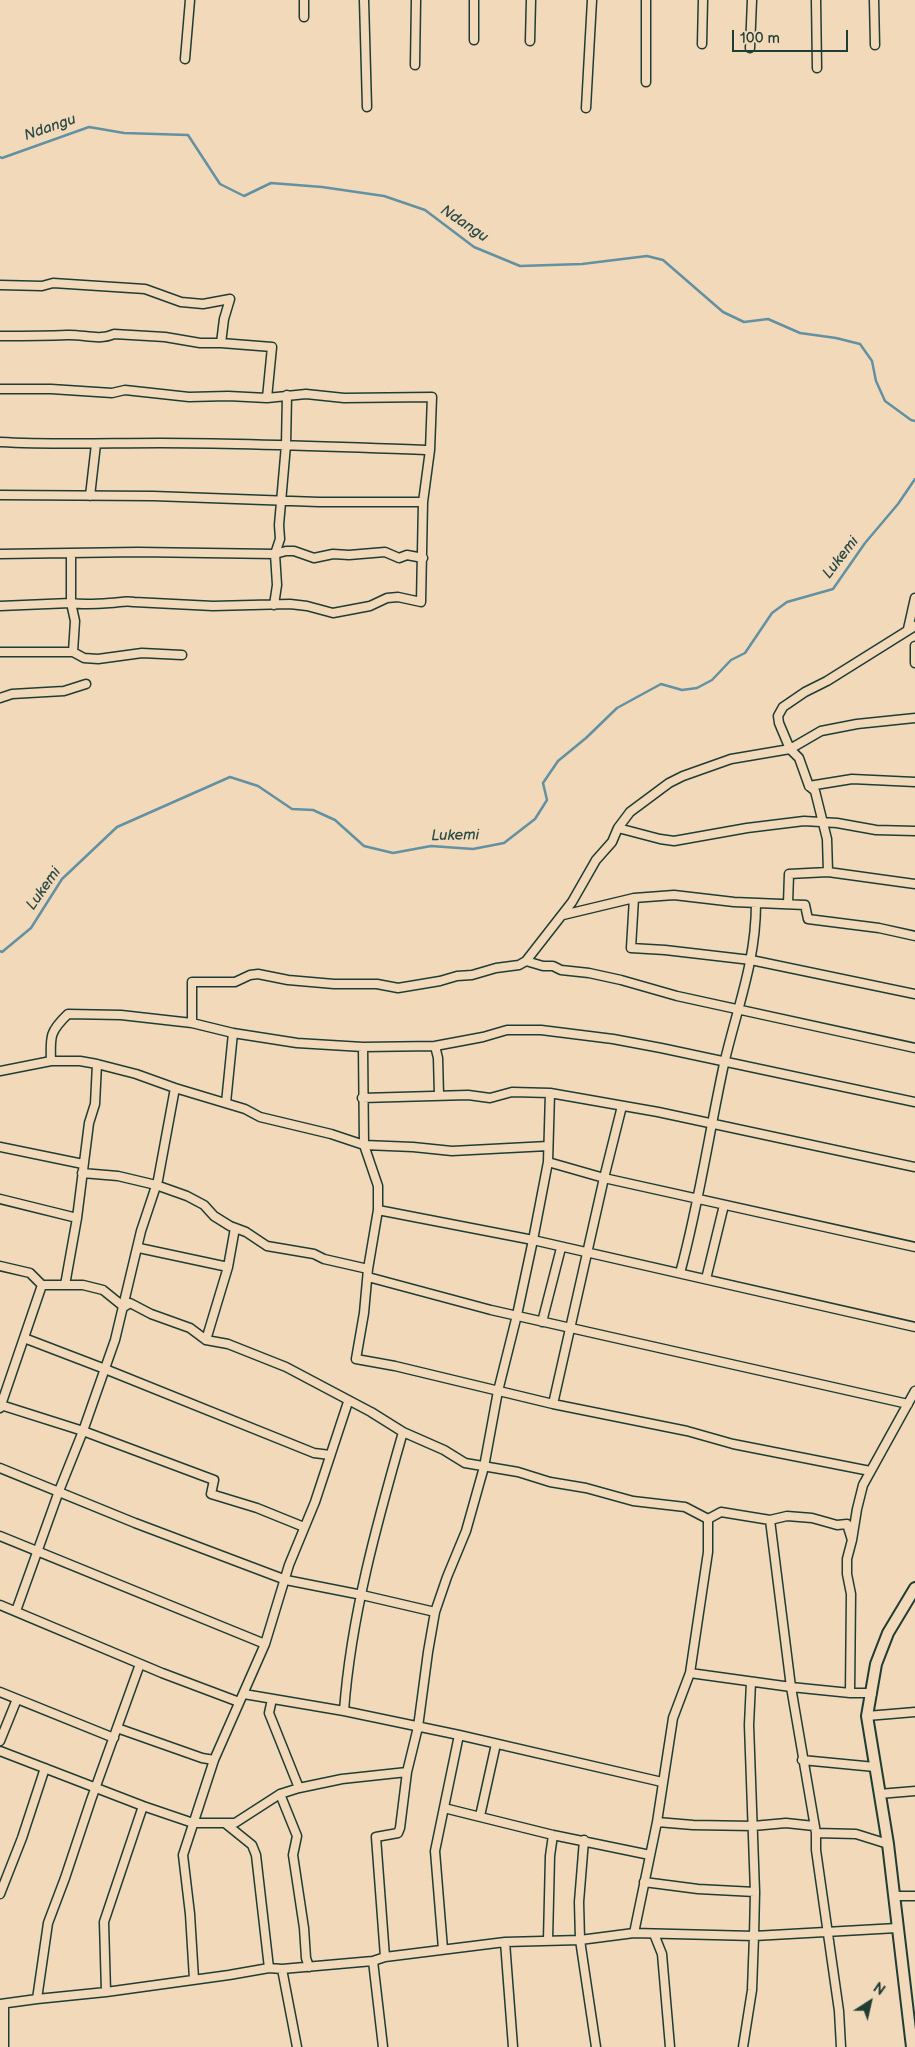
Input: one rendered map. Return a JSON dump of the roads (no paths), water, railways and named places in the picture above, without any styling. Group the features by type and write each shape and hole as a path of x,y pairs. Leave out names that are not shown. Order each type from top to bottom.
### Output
{"street":[{"path":"185,59 190,0"},
{"path":"304,0 304,17"},
{"path":"364,0 367,107"},
{"path":"415,65 416,0"},
{"path":"474,0 474,40"},
{"path":"530,41 532,0"},
{"path":"586,108 592,0"},
{"path":"646,0 646,82"},
{"path":"702,44 703,0"},
{"path":"750,48 752,0"},
{"path":"816,0 817,68"},
{"path":"874,0 875,45"},
{"path":"0,285 42,286 53,283 136,288 145,289 181,302 203,304 230,299 220,343"},
{"path":"0,336 69,335 108,337 114,334 165,337 200,343 272,347 267,398"},
{"path":"0,389 51,389 112,393 125,390 189,397 267,398 306,394 344,398 432,397 430,450 423,502 421,602 398,597 370,606 333,613 307,606 213,606 122,600 114,603 0,606"},
{"path":"274,605 277,585 275,554 280,539 287,395"},
{"path":"0,442 44,445 72,442 96,444 286,445 430,450"},
{"path":"90,496 96,444"},
{"path":"0,495 423,502"},
{"path":"0,554 275,554 294,551 314,558 333,554 349,555 385,552 399,558 407,555 423,558"},
{"path":"71,553 70,603 76,621 73,652"},
{"path":"828,872 827,839 815,791 809,786 799,758 790,748 778,723 778,716 783,707 912,627 915,598"},
{"path":"915,646 915,663"},
{"path":"0,652 73,652 84,658 98,659 142,653 182,655"},
{"path":"0,698 12,694 64,691 86,684"},
{"path":"192,1023 192,982 235,982 250,975 258,974 288,980 334,984 377,984 398,988 518,965 526,960 572,902 596,860 612,842 618,828 630,812 669,784 683,776 730,759 790,748 821,731 857,724 915,718"},
{"path":"809,786 852,779 915,782"},
{"path":"618,828 660,839 674,840 804,821 876,830 915,831"},
{"path":"788,904 788,874 828,872 915,884"},
{"path":"563,914 634,898 674,896 805,905 808,920 879,928 915,936"},
{"path":"634,898 631,948 751,960 915,994"},
{"path":"680,1273 691,1232 725,1062 751,960 756,932 756,903"},
{"path":"526,960 543,966 553,966 561,970 589,973 621,980 677,996 915,1048"},
{"path":"52,1061 50,1038 55,1026 68,1014 121,1015 192,1023 233,1033 297,1042 362,1047 435,1046 483,1037 507,1030 541,1030 613,1040 915,1102"},
{"path":"226,1103 233,1033"},
{"path":"435,1046 438,1058 439,1095"},
{"path":"362,1047 364,1145 378,1186 378,1210 356,1359 395,1366 733,1444 870,1471"},
{"path":"0,1071 52,1061 80,1061 96,1064 136,1074 226,1103 260,1117 331,1134 364,1145 412,1147 452,1152 548,1146"},
{"path":"65,1284 77,1218 88,1123 95,1104 96,1064"},
{"path":"16,1611 39,1551 58,1491 106,1368 124,1307 132,1268 139,1248 141,1231 156,1185 176,1088"},
{"path":"362,1098 439,1095 468,1095 490,1098 512,1092 550,1093 712,1123 915,1168"},
{"path":"385,1957 376,1837 398,1833 407,1772 418,1727 428,1652 436,1612 447,1576 466,1531 484,1466 498,1391 517,1315 548,1162 550,1093"},
{"path":"554,1404 604,1178 622,1106"},
{"path":"0,1147 83,1164"},
{"path":"548,1162 604,1178 915,1247"},
{"path":"82,1173 118,1176 156,1185 187,1196 204,1206 214,1216 246,1232 267,1246 314,1254 368,1273 491,1310 908,1404"},
{"path":"0,1199 77,1218"},
{"path":"706,1279 724,1204"},
{"path":"378,1210 532,1240 915,1327"},
{"path":"206,1340 228,1267 235,1228"},
{"path":"139,1248 228,1267"},
{"path":"542,1322 561,1248"},
{"path":"0,1266 30,1273 42,1285 83,1285 103,1290 124,1307"},
{"path":"42,1285 1,1407 83,1431 214,1480 211,1494 258,1508 304,1527"},
{"path":"124,1307 130,1303 150,1314 190,1328 206,1340 228,1344 286,1367 403,1432 444,1450 465,1463 518,1472 550,1482 586,1488 633,1501 654,1502 685,1508 708,1519"},
{"path":"24,1338 106,1368 314,1453 330,1455"},
{"path":"850,1693 851,1604 846,1559 852,1540 863,1486 915,1391"},
{"path":"194,1979 190,1914 183,1855 214,1760 265,1644 289,1565 315,1502 348,1402"},
{"path":"344,1711 347,1665 381,1508 403,1432"},
{"path":"0,1468 135,1523 286,1580 436,1612"},
{"path":"708,1519 722,1512 770,1520 787,1516 812,1518 837,1525 847,1524 852,1540"},
{"path":"634,1933 657,1822 673,1718 690,1673 708,1552 708,1519"},
{"path":"770,1520 791,1687 815,1830 816,1850 839,2011 841,2047"},
{"path":"0,1536 265,1644"},
{"path":"912,2047 888,1844 867,1716 876,1664 888,1633 915,1588"},
{"path":"0,1605 140,1664 239,1702"},
{"path":"37,1999 48,1923 66,1878 90,1800 140,1664"},
{"path":"690,1673 791,1687 850,1693 872,1693"},
{"path":"743,2047 752,1990 755,1892 749,1724 751,1682"},
{"path":"0,1692 114,1738"},
{"path":"244,1694 344,1711 459,1735 662,1782"},
{"path":"0,1741 17,1699"},
{"path":"272,1699 269,1713 298,1788"},
{"path":"867,1716 915,1712"},
{"path":"117,1728 202,1758 214,1760"},
{"path":"443,1949 436,1850 459,1735"},
{"path":"480,1816 496,1744"},
{"path":"0,1751 143,1806 194,1823 235,1823 243,1820 280,1794 298,1788 342,1779 407,1772"},
{"path":"802,1760 875,1767"},
{"path":"0,1894 22,1838 45,1768"},
{"path":"879,1794 915,1791"},
{"path":"280,1794 297,1836 294,1855 306,1958 309,1967"},
{"path":"106,1992 104,1922 143,1806"},
{"path":"444,1808 553,1835 650,1855"},
{"path":"657,1822 693,1826 753,1826 786,1823 815,1830 856,1834 888,1844"},
{"path":"226,1824 252,1845 256,1855 269,1968"},
{"path":"548,1940 550,1856 553,1835"},
{"path":"584,1840 579,1902 580,1940 596,2047"},
{"path":"644,1882 698,1889 755,1892"},
{"path":"894,1896 915,1896"},
{"path":"4,2047 2,2004 106,1992 269,1968 282,1969 373,1961 385,1957 505,1942 580,1940 634,1933 754,1936 828,1934 897,1928"},
{"path":"654,1934 662,1954 670,2047"},
{"path":"505,1942 512,2047"},
{"path":"373,1961 383,2047"},
{"path":"282,1969 297,2047"}],"waterway":[{"name":"Ndangu","path":"0,157 2,158 89,127 124,133 188,135 220,184 244,196 271,183 322,187 384,196 425,210 474,247 520,266 582,264 647,256 663,260 723,312 744,322 768,319 800,333 836,338 860,344 872,361 876,381 885,401 915,421"},
{"name":"Lukemi","path":"0,951 2,952 31,928 62,879 117,827 230,777 258,786 292,809 313,810 335,820 364,846 393,853 431,846 473,849 504,843 535,819 547,800 543,783 558,761 586,738 617,708 661,684 682,690 697,688 712,680 731,660 745,653 772,613 787,602 833,589 865,543 898,504 915,479"}]}
